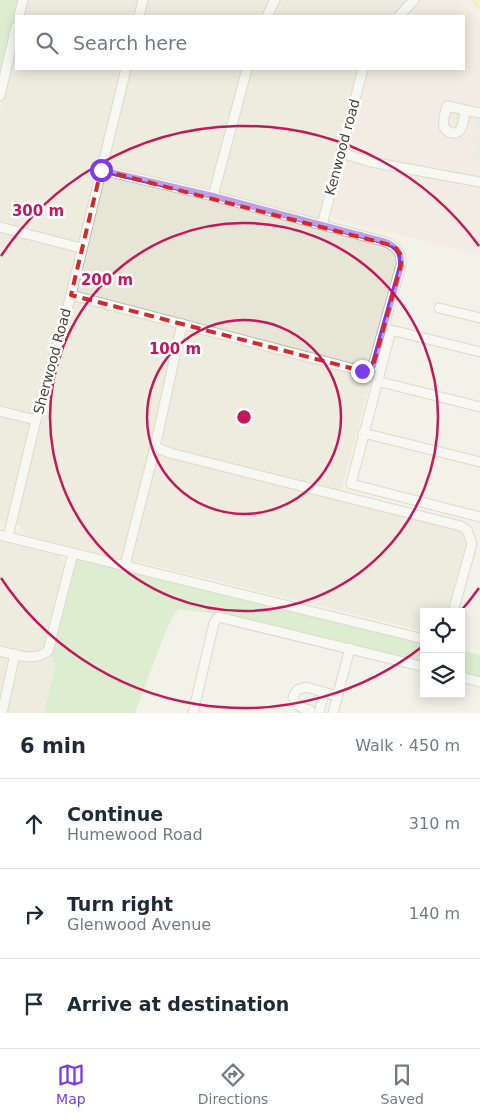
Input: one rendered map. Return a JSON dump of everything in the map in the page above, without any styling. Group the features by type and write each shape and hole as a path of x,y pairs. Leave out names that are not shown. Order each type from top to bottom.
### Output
{"street":[{"path":"19,15 23,0"},
{"path":"139,15 143,0"},
{"path":"268,15 275,0"},
{"path":"399,15 414,0"},
{"path":"0,96 15,31"},
{"name":"Sherwood Road","path":"4,536 70,294 126,70"},
{"path":"213,196 248,70"},
{"name":"Kenwood road","path":"322,225 363,70"},
{"path":"466,110 480,113"},
{"path":"340,153 371,162 480,182"},
{"path":"70,294 352,368 368,370 373,366 401,266 401,255 394,246 386,242 213,196 101,170"},
{"path":"0,227 81,248"},
{"path":"439,308 480,318"},
{"path":"125,565 155,447 182,324"},
{"path":"480,352 391,330 351,484 480,517"},
{"path":"377,381 480,407"},
{"path":"0,412 36,420"},
{"path":"363,433 480,462"},
{"path":"155,447 170,454 461,526 467,530 472,544 454,608"},
{"path":"4,536 420,638"},
{"path":"0,651 34,658 42,656 48,651 73,553"},
{"path":"193,713 214,623 218,618 420,666"},
{"path":"333,713 350,648"},
{"path":"2,713 15,654"},
{"path":"465,678 480,682"},
{"path":"309,713 310,710 300,708 294,702 293,697 297,690 306,687 337,696"},
{"path":"319,713 324,692"}],"highlighted area":[{"path":"101,170 394,246 401,255 401,265 373,366 362,371 71,295"}],"shaded area":[{"path":"27,0 409,0 395,15 23,15"},
{"path":"420,0 459,0 480,20 480,254 333,219 330,209 367,70 465,70 465,15 404,15"},
{"path":"15,47 15,70 358,70 318,229 391,248 397,256 397,260 370,363 373,371 339,499 462,530 468,545 451,608 420,608 420,630 25,535 19,525 0,520 0,108"},
{"path":"444,101 480,110 480,157 474,156 477,141 471,140 472,134 478,135 479,132 473,130 474,124 448,118 446,131 439,130"},
{"path":"0,539 59,553 65,565 46,645 55,667 44,713 0,713"}],"green space":[{"path":"0,0 20,0 15,15 0,76"},
{"path":"75,556 420,640 420,664 222,615 179,609 174,614 165,633 135,713 44,713 55,667 50,651"},
{"path":"465,651 480,655 480,679 465,676"}],"route":[{"path":"101,170 213,196 386,242 394,246 401,255 401,266 373,366 368,370 362,371"}]}
